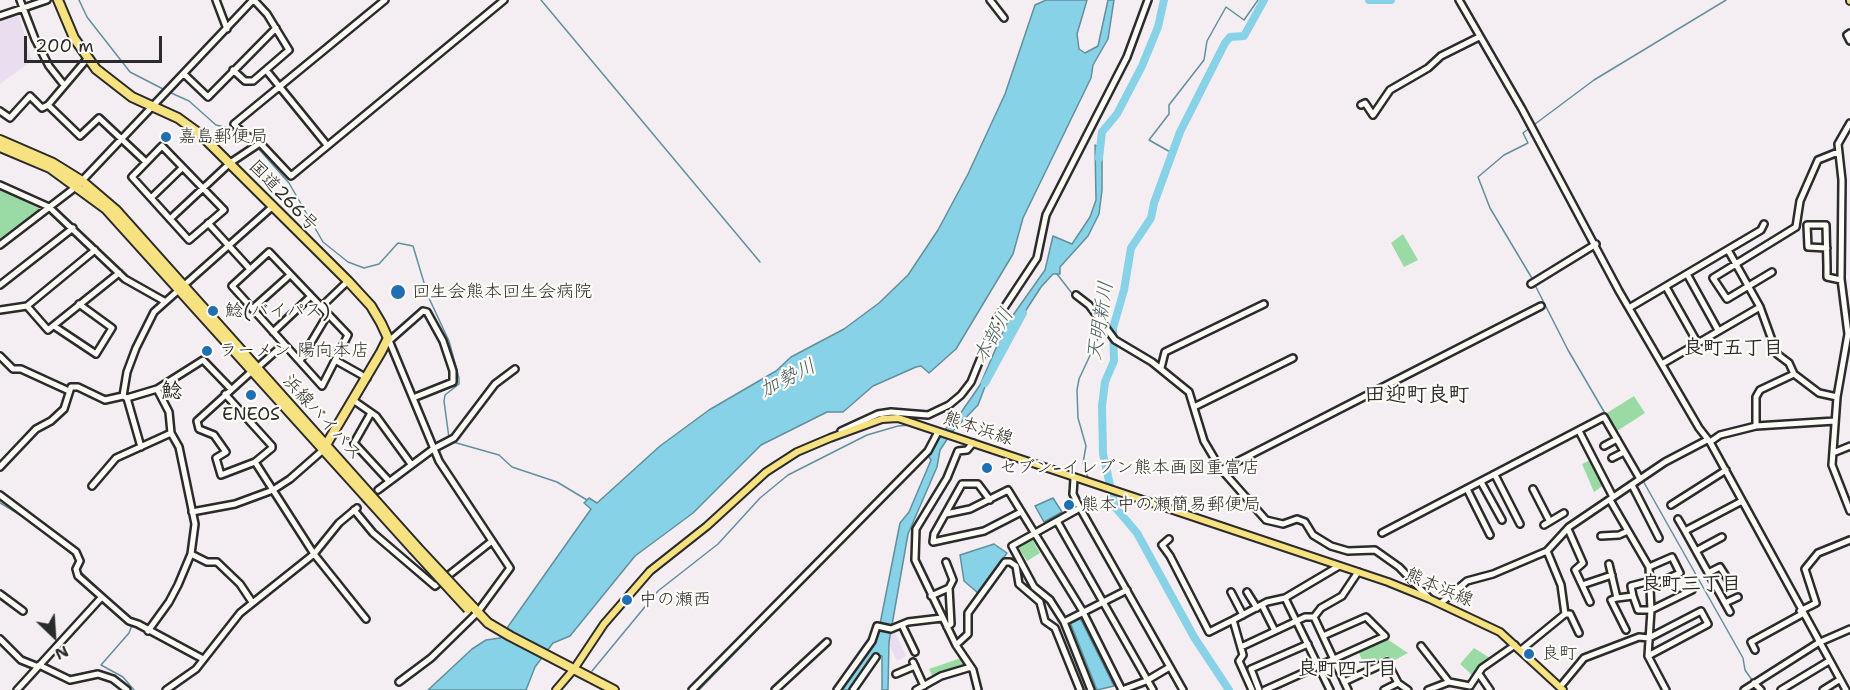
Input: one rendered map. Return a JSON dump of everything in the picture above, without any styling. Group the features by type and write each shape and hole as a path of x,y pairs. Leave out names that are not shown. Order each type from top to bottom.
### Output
{"highway":[{"name":"国道266号","path":"58,0 87,59 107,80 192,127 348,281 371,306 388,339"},
{"name":"浜線バイパス","path":"0,140 53,163 117,210 181,287 324,448 473,610 510,636 614,690"},
{"name":"浜線バイパス","path":"0,147 79,183"},
{"path":"324,448 388,339"}],"main road":[{"name":"熊本浜線","path":"556,690 603,624 650,571 707,526 766,472 797,452 830,438 882,419 898,418 973,442 1074,479 1358,572 1441,603 1500,632 1561,689"}],"street":[{"path":"20,0 48,66 64,85"},
{"path":"0,16 47,0"},
{"path":"216,0 227,29"},
{"path":"0,245 79,183 254,0 276,28 289,50 253,81 245,81 233,70"},
{"path":"385,0 234,124 245,135 260,143 291,176 504,0"},
{"path":"990,0 1004,18"},
{"path":"830,438 878,414 891,412 928,415 949,405 961,395 970,382 996,320 1037,258 1046,214 1127,57 1148,0"},
{"path":"1459,0 1596,244 1629,308 1726,470 1801,612 1846,690"},
{"path":"184,74 208,96 276,28"},
{"path":"1850,33 1847,35 1850,41"},
{"path":"1361,105 1365,103 1373,115 1390,90 1428,68 1441,56 1479,37"},
{"path":"0,111 10,118 30,96 42,108 48,105 87,59"},
{"path":"266,70 327,146"},
{"path":"48,105 80,136 99,118 146,162"},
{"path":"1850,123 1838,144 1842,180 1841,280 1848,334 1834,421 1832,465 1850,512"},
{"path":"170,219 230,163 260,143"},
{"path":"162,146 182,168 224,210 189,240 132,177 162,146"},
{"path":"1772,272 1727,299 1713,278 1796,227 1800,201 1818,160 1838,152"},
{"path":"151,198 182,168"},
{"path":"0,185 49,207 118,273 164,301"},
{"path":"141,447 125,397 127,372 149,318 164,301 273,207"},
{"path":"208,223 250,269"},
{"path":"1629,308 1761,230 1764,224"},
{"path":"1827,248 1808,247 1808,225 1826,225 1827,248 1827,277 1841,280"},
{"path":"0,285 73,228"},
{"path":"1843,240 1850,238"},
{"path":"1531,284 1596,244"},
{"path":"0,309 27,306 95,250"},
{"path":"1728,250 1760,308 1777,354 1789,363 1794,374 1819,393 1837,397"},
{"path":"269,252 348,335 322,386 232,286 250,269 269,252"},
{"path":"27,306 48,330 118,273"},
{"path":"1687,274 1718,330"},
{"path":"252,309 290,275"},
{"path":"321,308 348,281"},
{"path":"1666,286 1697,342"},
{"path":"1076,295 1098,316 1115,340 1161,368 1188,392 1204,441 1221,470 1266,520 1283,524 1297,519 1305,522 1313,535 1331,546 1348,551 1375,550 1399,567 1430,599"},
{"path":"273,332 310,297"},
{"path":"54,326 96,354 112,327 79,304"},
{"path":"1161,368 1165,352 1264,304"},
{"path":"1221,470 1541,306"},
{"path":"1662,364 1760,308"},
{"path":"399,682 431,657 510,568 433,449 388,339 423,311 427,312 443,341 453,371 453,382 413,398"},
{"path":"300,362 328,314"},
{"path":"225,394 272,448 255,462 221,474 216,458 226,452 214,435 199,429 197,421 225,394 284,344"},
{"path":"0,356 13,369 21,369 69,391 78,387 105,400 157,389 189,366 203,360 231,389"},
{"path":"1194,408 1293,358"},
{"path":"1843,362 1850,359"},
{"path":"335,360 367,378"},
{"path":"378,489 433,449 454,438 495,384 515,369"},
{"path":"1756,426 1756,397 1760,390 1794,374"},
{"path":"148,631 170,602 191,554 195,524 179,447 171,433 169,412 157,389"},
{"path":"0,467 36,429 51,421 64,410 69,391"},
{"path":"353,400 371,413 411,464"},
{"path":"371,413 354,442 389,481"},
{"path":"1382,533 1604,417 1641,478"},
{"path":"1441,603 1467,581 1493,574 1547,551 1568,529 1641,478 1665,462 1720,435 1756,426 1834,421"},
{"path":"1579,431 1628,531 1649,567 1651,610 1648,656 1666,690"},
{"path":"692,690 928,451 938,432"},
{"path":"92,486 116,458 171,433"},
{"path":"1604,446 1617,439"},
{"path":"973,442 967,450 958,451 947,478 916,529 915,560 942,618 971,668 978,690"},
{"path":"1833,453 1850,446"},
{"path":"192,512 227,505 273,490 290,479 324,448"},
{"path":"1612,458 1624,452"},
{"path":"255,462 314,554 366,619"},
{"path":"1671,505 1726,470"},
{"path":"1496,475 1520,524"},
{"path":"1074,479 1073,494 1080,508 1168,668 1183,690"},
{"path":"1481,482 1502,520"},
{"path":"990,500 978,484 962,484 934,534 933,542 984,531 1021,512"},
{"path":"1632,485 1659,538"},
{"path":"1467,489 1490,535"},
{"path":"1533,489 1549,520"},
{"path":"946,514 970,509 1008,490 1083,612 1122,690 1146,681 1168,668"},
{"path":"0,495 76,552 80,561 76,569 78,576 100,598 129,621 203,659"},
{"path":"1685,531 1742,501"},
{"path":"1080,508 1012,546 1034,587 1050,600 1064,622 1091,690"},
{"path":"166,690 185,678 252,602 314,554 356,509 373,533 435,586 492,541"},
{"path":"1544,525 1564,513"},
{"path":"1678,519 1730,612"},
{"path":"1057,521 1153,690"},
{"path":"1568,529 1583,563 1575,570 1590,602"},
{"path":"1601,536 1618,535 1628,531"},
{"path":"1696,550 1722,537"},
{"path":"1169,539 1162,545 1170,556 1209,633 1259,606 1285,598 1339,566"},
{"path":"1755,650 1751,642 1816,603 1805,569 1818,553 1850,540"},
{"path":"1547,551 1561,585 1565,614"},
{"path":"191,554 207,562 216,562 240,584 252,602"},
{"path":"1649,567 1672,557 1680,573 1650,584 1631,586 1638,610 1651,610 1692,590"},
{"path":"946,562 953,580 949,588 951,624 947,627"},
{"path":"956,645 968,634 968,613 1005,562 1010,562 1016,566 1019,584 1040,602 1045,621 1055,628 1080,690"},
{"path":"1609,564 1617,598"},
{"path":"1708,573 1720,567 1727,578"},
{"path":"1314,617 1321,608 1342,596 1358,572"},
{"path":"1582,585 1612,575"},
{"path":"931,596 949,588"},
{"path":"1064,622 1127,590"},
{"path":"1232,592 1243,615"},
{"path":"1247,592 1275,631"},
{"path":"0,594 23,611"},
{"path":"1626,630 1611,600 1633,596"},
{"path":"1725,603 1738,597"},
{"path":"17,690 37,665 100,598"},
{"path":"1285,598 1328,689"},
{"path":"1561,689 1584,658 1639,638 1649,638 1701,611 1708,624 1648,656"},
{"path":"1428,690 1449,682 1470,686 1482,668 1518,648 1565,614 1570,614 1579,633"},
{"path":"1241,647 1309,615 1314,617 1348,690"},
{"path":"1265,690 1385,636 1366,617 1323,636"},
{"path":"837,690 872,641 877,626 891,629 942,618"},
{"path":"1233,620 1243,657 1239,661 1252,690"},
{"path":"902,625 915,651"},
{"path":"1744,690 1818,643 1850,629"},
{"path":"0,639 21,660 70,680 98,674 113,679 127,690"},
{"path":"776,690 828,642"},
{"path":"1259,690 1251,669 1308,644"},
{"path":"1421,646 1449,682"},
{"path":"853,690 876,657"},
{"path":"1781,690 1828,661"},
{"path":"1344,682 1387,662 1398,683 1408,690"},
{"path":"896,674 914,664 924,686"},
{"path":"916,690 951,672 971,668"},
{"path":"1479,674 1490,690"},
{"path":"1822,690 1839,680"},
{"path":"1384,690 1398,683"},
{"path":"1456,683 1459,690"},
{"path":"1754,683 1761,690"}],"shaded area":[{"path":"19,16 32,61 0,84 0,19"},
{"path":"891,632 895,632 906,656 897,661 889,644"}],"green space":[{"path":"0,189 40,209 0,242"},
{"path":"1403,234 1418,260 1404,267 1391,243"},
{"path":"1634,396 1645,413 1617,431 1607,413"},
{"path":"1591,460 1604,485 1594,492 1582,464"},
{"path":"1032,539 1040,553 1027,561 1018,547"},
{"path":"1387,639 1408,653 1393,661 1387,656 1365,667 1359,653"},
{"path":"1474,648 1490,658 1472,675 1460,664"},
{"path":"961,658 967,665 934,679 929,669"}],"water":[{"name":"加勢川","path":"1046,0 1087,0 1077,34 1079,49 1085,53 1098,46 1108,0 1114,0 1108,39 1093,65 1091,78 1023,218 1013,254 956,349 929,373 921,366 916,367 873,386 843,412 827,412 761,445 693,513 635,556 570,636 553,643 535,667 526,690 428,690 472,649 486,640 500,638 591,509 584,503 589,498 597,503 660,446 709,410 776,371 791,357 844,329 879,303 908,275 938,230 968,174 1005,94 1035,5"},
{"path":"1095,145 1102,148 1102,190 1099,214 1088,236 1060,267 1060,274 1053,274 1041,287 997,355 978,405 952,432 940,450 937,467 908,534 889,642 888,690 882,690 882,656 875,655 851,690 839,690 872,641 880,624 900,523 909,512 931,460 927,454 938,436 958,417 980,385 1006,325 1045,270 1053,236 1072,244 1090,217 1096,200"},
{"path":"1053,498 1062,512 1044,522 1035,506"},
{"path":"994,544 1007,553 978,593 964,581 960,555"},
{"path":"1080,618 1114,686 1097,690 1070,622"}],"waterway":[{"path":"79,0 87,17 130,72 165,90"},
{"path":"541,0 760,262"},
{"name":"木部川","path":"1099,158 1102,132 1117,114 1142,66 1158,27 1164,0"},
{"path":"1172,153 1149,140 1169,114 1169,105 1204,60 1207,41 1226,7 1244,20 1258,0"},
{"name":"天明新川","path":"1229,690 1194,637 1137,533 1115,507 1103,454 1102,406 1105,382 1114,361 1113,328 1124,290 1131,248 1151,218 1154,203 1180,132 1225,43 1230,37 1244,36 1264,0"},
{"name":"天明新川","path":"1369,0 1391,0"},
{"path":"1533,280 1490,208 1478,177 1504,155 1528,143 1523,133 1594,80 1726,0"},
{"path":"169,92 189,101 216,125 229,128 253,144"},
{"path":"257,147 289,183 323,242 348,262 364,268 379,264 398,243 413,246 428,296 449,341 459,378 459,384 445,395 449,438"},
{"path":"1057,274 1074,296"},
{"path":"1535,285 1568,350 1630,456"},
{"name":"木部川","path":"985,383 1023,313"},
{"path":"1088,478 1083,463 1086,446 1078,418 1077,390 1079,379 1100,334 1101,325"},
{"path":"592,671 658,591 718,544 760,498 788,475 867,435 898,426 911,425"},
{"path":"934,427 943,430"},
{"path":"453,442 499,455 512,467 557,482 587,500"},
{"path":"1642,479 1743,658 1745,670 1752,680"},
{"path":"699,690 902,481"},
{"path":"0,503 35,524"},
{"path":"41,529 74,556 76,562"},
{"path":"79,570 129,618"},
{"path":"132,625 129,633 101,665 123,677 134,690"}],"tunnel":[{"path":"357,508 378,490"}],"place":[{"name":"嘉島郵便局","path":"166,137"},
{"name":"回生会熊本回生会病院","path":"398,292"},
{"name":"鯰(バイパス)","path":"213,311"},
{"name":"ラーメン 陽向本店","path":"207,351"},
{"name":"ENEOS","path":"251,395"},
{"name":"セブン-イレブン熊本画図重富店","path":"987,468"},
{"name":"熊本中の瀬簡易郵便局","path":"1069,505"},
{"name":"中の瀬西","path":"627,600"},
{"name":"良町","path":"1529,654"}],"district":[{"name":"良町五丁目","path":"1733,349"},
{"name":"鯰","path":"172,392"},
{"name":"田迎町良町","path":"1417,396"},
{"name":"良町三丁目","path":"1691,585"},
{"name":"良町四丁目","path":"1347,670"}]}
